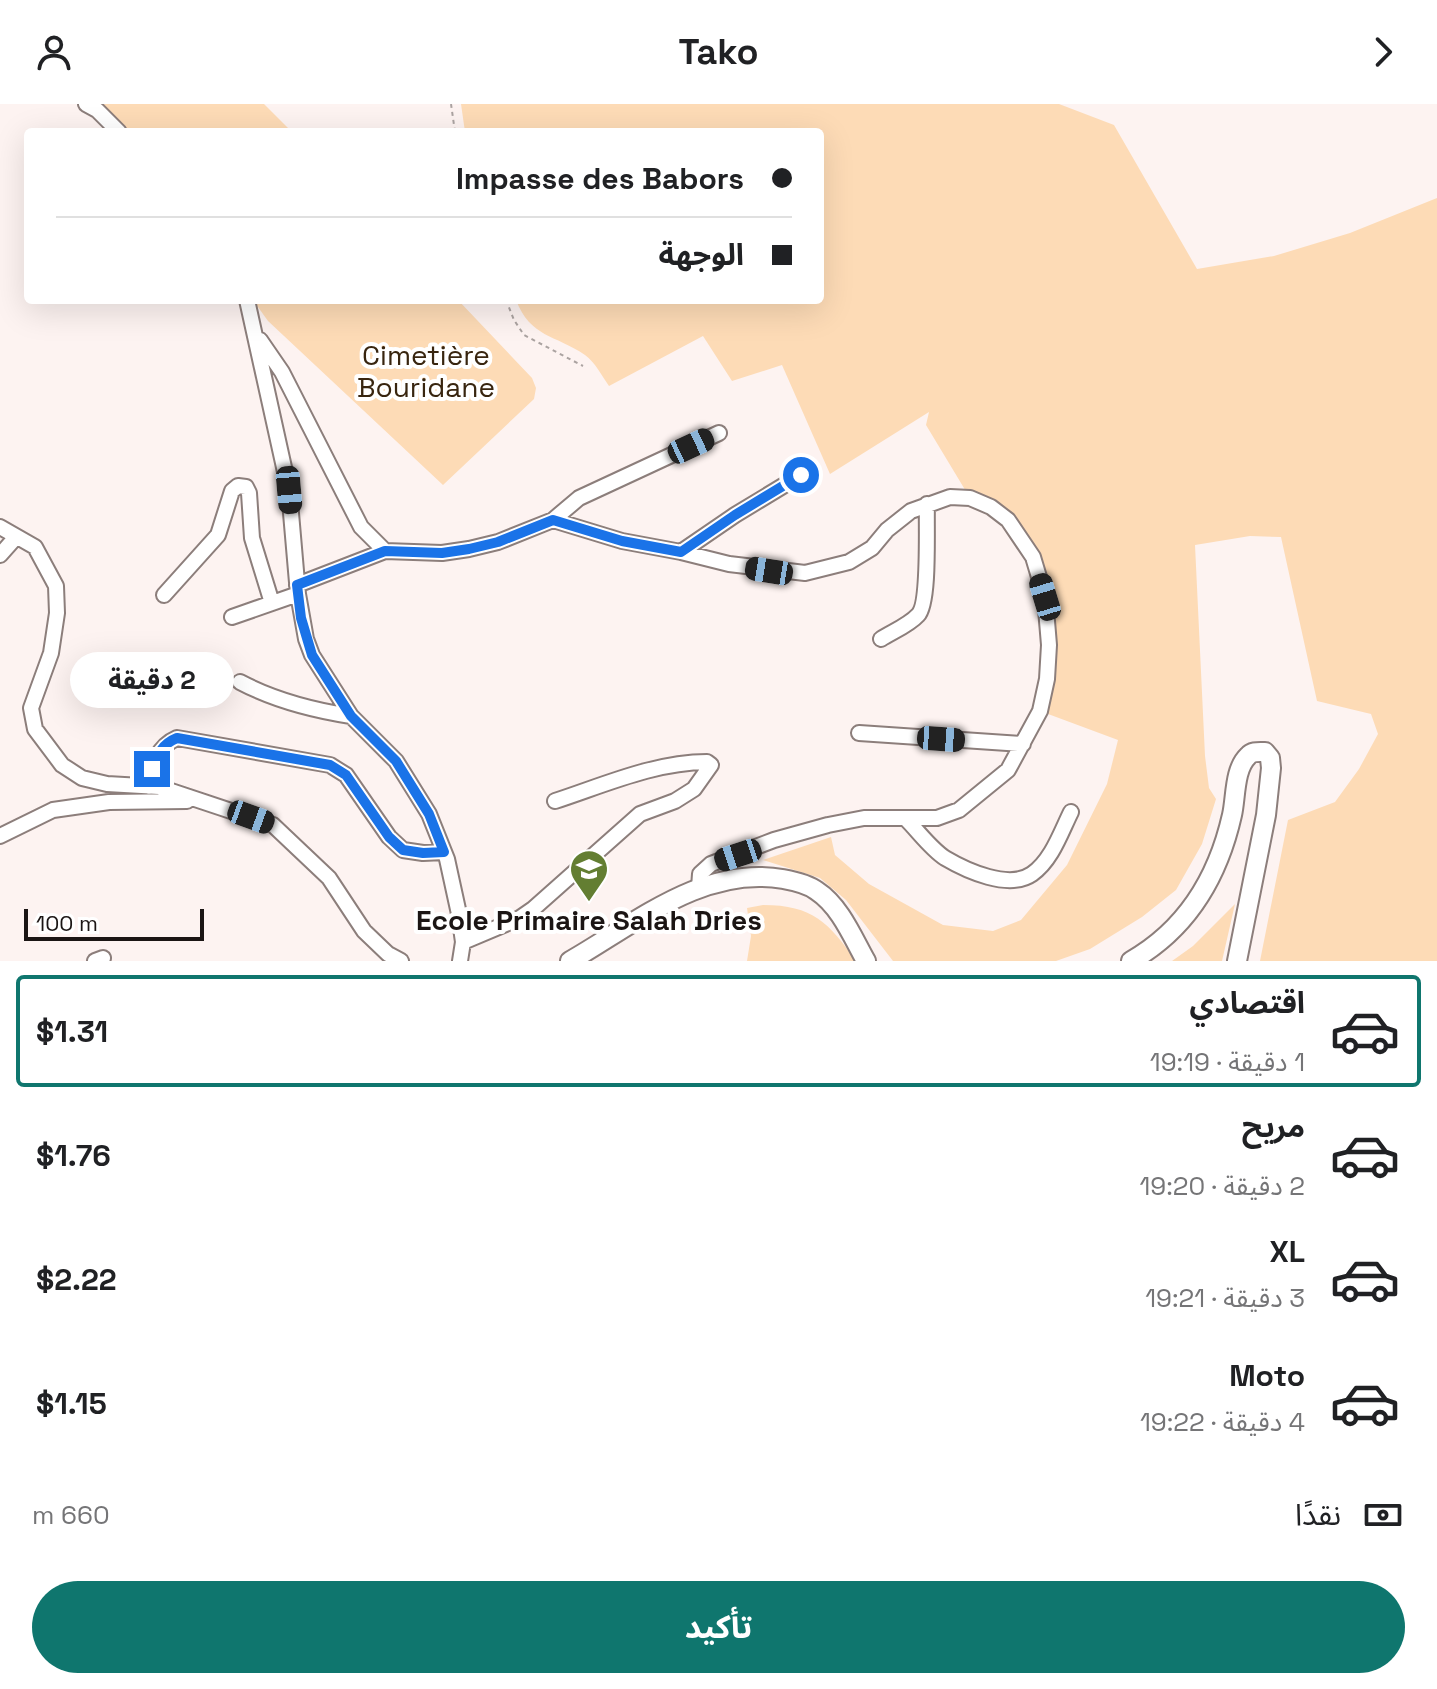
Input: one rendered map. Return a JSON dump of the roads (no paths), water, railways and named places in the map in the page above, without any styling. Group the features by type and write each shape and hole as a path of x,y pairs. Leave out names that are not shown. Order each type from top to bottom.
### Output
{"main road":[{"path":"1131,961 1173,932 1200,896 1228,832 1241,767 1255,751 1265,752 1270,758 1271,768 1266,815 1237,961"},
{"path":"570,961 664,905 699,888 748,876 772,877 818,891 849,928 866,961"}],"street":[{"path":"86,104 115,128"},
{"path":"248,304 289,490 301,618 312,655 351,716 396,761 429,814 444,852 463,942 460,961"},
{"path":"255,333 282,372 361,527 385,551"},
{"path":"232,617 272,603 385,551 442,553 498,542 553,520 579,498 719,433"},
{"path":"681,552 801,475"},
{"path":"164,595 218,535 232,491 238,486 246,487 249,493 252,538 272,603"},
{"path":"553,520 622,541 729,564 805,573 849,562 872,548 887,530 911,511 950,497 970,498 991,507 1008,520 1033,557 1045,597 1049,645 1047,679 1040,711 1008,770 959,810 937,818 864,818 774,840 711,864 700,874 699,888"},
{"path":"881,639 918,616 922,607 927,504"},
{"path":"0,527 35,547 56,586 57,613 51,653 46,673 33,698 32,719 44,743 62,765 82,778 107,784 159,787 273,825 329,878 364,931 388,954 401,961"},
{"path":"0,555 16,537"},
{"path":"240,682 263,695 310,710 351,716"},
{"path":"859,733 1023,744"},
{"path":"149,787 158,754 167,742 177,738 330,765 346,775 389,837 403,850 444,852"},
{"path":"463,942 520,918 533,909 640,814 675,801 694,789 711,765 707,762 686,762 555,801"},
{"path":"0,836 53,810 86,804 199,801"},
{"path":"906,819 943,857 996,880 1017,881 1033,874 1053,851 1071,812"}],"place":[{"name":"Ecole Primaire Salah Dries","path":"589,903"}],"park label":[{"name":"Cimetière Bouridane","path":"426,371"}]}
